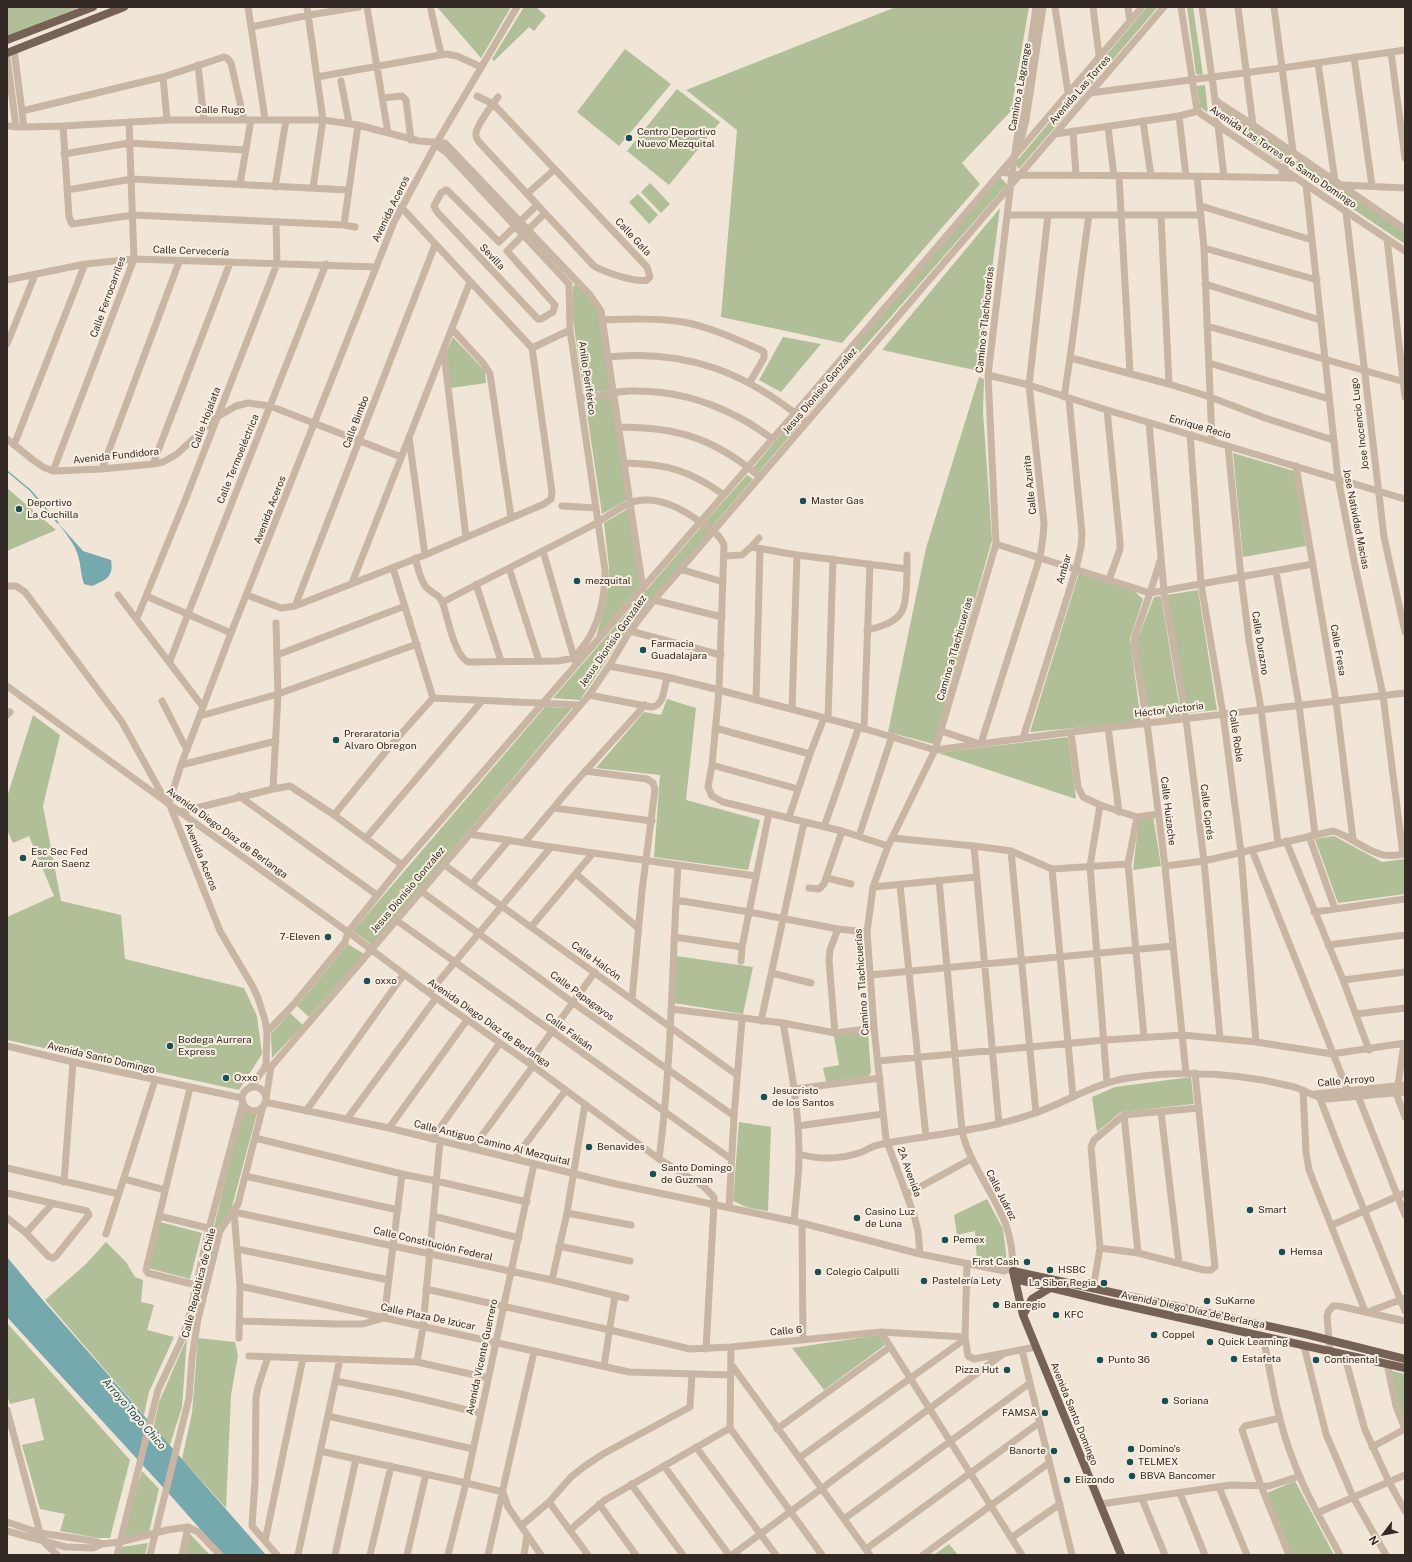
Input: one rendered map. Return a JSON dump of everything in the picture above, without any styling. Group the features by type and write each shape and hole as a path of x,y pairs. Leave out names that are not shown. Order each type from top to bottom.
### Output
{"main road":[{"path":"7,40 93,7"},
{"path":"11,51 124,7"},
{"name":"Avenida Santo Domingo","path":"1013,1271 1023,1315 1121,1555"},
{"name":"Avenida Diego Díaz de Berlanga","path":"1013,1271 1329,1340 1405,1359"},
{"name":"Avenida Diego Díaz de Berlanga","path":"1015,1279 1405,1368"},
{"path":"1023,1315 1032,1299 1050,1288"}],"street":[{"path":"248,7 265,120"},
{"path":"307,7 323,120 313,188"},
{"path":"251,27 308,15 359,7"},
{"path":"367,7 388,133"},
{"name":"Avenida Aceros","path":"268,1066 267,1032 265,1020 254,987 220,931 167,802 231,633 401,207 435,143 517,7"},
{"name":"Camino a Lagrange","path":"1015,147 1036,7"},
{"name":"Camino a Lagrange","path":"1015,147 1022,136 1026,120 1043,7"},
{"path":"1055,7 1068,92"},
{"path":"1093,7 1099,55"},
{"path":"1128,7 1130,21"},
{"name":"Avenida Las Torres","path":"1014,156 1099,55 1142,7"},
{"name":"Avenida Las Torres","path":"1010,185 1164,7"},
{"name":"Avenida Las Torres de Santo Domingo","path":"1181,7 1198,111 1405,251"},
{"name":"Avenida Las Torres de Santo Domingo","path":"1202,7 1215,99 1405,229"},
{"path":"1238,7 1253,125"},
{"path":"1274,7 1293,152 1279,178"},
{"path":"431,10 442,54"},
{"path":"1090,93 1246,73 1405,50"},
{"path":"11,51 17,75 24,127"},
{"path":"1391,52 1405,158"},
{"path":"317,77 442,54 457,56 481,67"},
{"path":"7,57 16,127"},
{"path":"22,111 163,77 224,57 229,60 247,120 245,150 240,184"},
{"path":"1354,57 1372,186"},
{"path":"1318,63 1335,180"},
{"path":"198,65 204,120"},
{"path":"9,76 17,75"},
{"path":"163,77 167,120"},
{"path":"341,81 349,123"},
{"path":"382,98 402,96 406,100 411,140"},
{"name":"Calle Gala","path":"477,96 493,104 647,267 650,277 643,281 600,270 590,262 478,142 476,137 477,130 493,104 498,97"},
{"path":"1215,99 1224,177"},
{"path":"1055,134 1179,116 1198,111"},
{"path":"1179,116 1186,176"},
{"name":"Calle Rugo","path":"7,126 63,126 167,120 323,120 349,123 411,140 435,143"},
{"path":"275,187 286,120"},
{"path":"1142,121 1151,176"},
{"name":"Calle Ferrocarriles","path":"53,471 134,259 129,122"},
{"path":"344,225 358,125"},
{"path":"63,126 67,190 70,221 72,224 133,214 344,225 355,227"},
{"path":"1108,127 1121,216 1130,373"},
{"path":"1073,131 1076,175"},
{"path":"64,154 129,143 245,150"},
{"path":"435,143 464,167 572,282 599,306 603,320 607,357 643,589"},
{"name":"Camino a Tlachicuerías","path":"888,1144 883,1114 874,1028 867,932 873,887 888,846 935,750 996,544 988,375 1015,147"},
{"name":"Jesus Dionisio Gonzalez","path":"267,1032 294,1004 345,942 348,932 402,865 543,703 575,661 643,589 796,413 1014,156"},
{"path":"527,194 555,169"},
{"path":"1001,172 1020,175 1296,178"},
{"path":"1197,176 1204,248 1212,440"},
{"path":"67,190 132,179 348,190"},
{"name":"Jesus Dionisio Gonzalez","path":"250,1088 264,1069 371,950 589,695 630,631 654,600 1010,185"},
{"name":"Jose Natividad Macias","path":"1306,185 1338,478 1383,695 1404,854"},
{"path":"1342,185 1405,188"},
{"name":"Sevilla","path":"518,224 499,242 448,191 446,190 441,193 434,206 437,212 536,318 541,319 553,312 555,305 507,251 526,233"},
{"path":"518,224 537,205"},
{"path":"1201,206 1312,240"},
{"path":"247,595 281,608 295,606 425,555 552,499 532,348 401,207"},
{"name":"Jose Inocencio Lugo","path":"1346,212 1384,537 1405,632"},
{"path":"526,233 545,214"},
{"path":"1006,215 1201,215"},
{"name":"Ambar","path":"1023,738 1076,569 1081,547 1082,534 1066,398 1089,215"},
{"name":"Calle Azurita","path":"980,743 1040,557 1043,537 1044,522 1029,385 1048,216"},
{"path":"1161,216 1169,384"},
{"name":"Calle Hojalata","path":"137,618 277,264 276,222"},
{"path":"1387,239 1405,397"},
{"name":"Calle Bimbo","path":"295,606 435,245"},
{"path":"1204,248 1317,280"},
{"name":"Calle Cervecería","path":"7,280 85,264 134,259 179,262 326,264 376,267"},
{"path":"102,469 179,262"},
{"path":"154,464 230,263"},
{"path":"14,445 85,264"},
{"name":"Calle Termoeléctrica","path":"170,661 326,264"},
{"path":"7,344 34,275"},
{"path":"352,583 470,282"},
{"name":"Anillo Periférico","path":"572,282 570,330 605,570 605,586 598,614 590,636 575,661"},
{"path":"1205,284 1320,320"},
{"path":"603,320 659,320 684,322 725,334 764,352 764,358 750,382"},
{"path":"1207,326 1404,382"},
{"path":"452,329 484,364 490,374 511,517"},
{"path":"532,348 570,330"},
{"path":"443,351 466,537"},
{"path":"607,357 643,355 694,361 750,382 773,396 806,422"},
{"path":"1071,358 1169,384 1333,440"},
{"path":"1209,364 1329,399"},
{"name":"Enrique Recio","path":"988,375 1029,385 1066,398 1212,440 1405,499"},
{"path":"580,398 613,393 650,392 694,399 716,406 738,416 772,439"},
{"name":"Avenida Fundidora","path":"53,471 102,469 163,462 177,454 217,417 236,406 248,403 270,406 401,457"},
{"path":"1107,410 1120,542 1117,556 1108,580"},
{"name":"Calle Huizache","path":"1149,423 1164,591"},
{"path":"618,427 646,427 683,434 719,447 760,477"},
{"name":"Calle Roble","path":"1190,434 1201,584 1223,714 1241,852 1256,1042"},
{"path":"409,437 425,555"},
{"path":"7,439 43,467 53,471"},
{"name":"Calle Durazno","path":"1228,446 1241,577 1249,640 1261,709 1278,843"},
{"path":"624,463 646,464 672,468 693,475 724,495"},
{"name":"Calle Fresa","path":"1296,466 1336,701 1353,839"},
{"path":"442,602 598,523 630,503 645,500 670,504 693,516 713,531 722,540 724,545 719,690 712,765 708,787 712,796 723,802 842,831 888,846"},
{"path":"562,506 596,508"},
{"path":"724,556 742,555 759,538"},
{"path":"996,544 1150,593 1313,564"},
{"path":"751,547 797,555 907,569"},
{"path":"756,700 760,549"},
{"path":"415,558 426,587 436,593 442,602 458,649 464,659 473,662 575,661 543,551"},
{"path":"792,709 797,555"},
{"path":"867,630 874,629 891,621 903,611 907,555"},
{"name":"Calle Huizache","path":"1162,556 1134,644 1147,723 1165,866 1186,1073"},
{"path":"789,817 810,754 826,718 833,559"},
{"path":"824,827 861,728 870,564"},
{"path":"393,568 433,698"},
{"path":"510,568 538,661"},
{"path":"680,569 723,582"},
{"path":"1276,571 1299,705 1312,835 1335,909"},
{"path":"476,584 501,661"},
{"path":"7,586 16,586 25,592 114,710 167,802"},
{"name":"Calle Ciprés","path":"1164,591 1186,719 1204,860 1220,1038"},
{"path":"118,595 170,661 203,707"},
{"path":"146,596 231,633"},
{"path":"654,600 722,617"},
{"path":"277,655 405,606"},
{"path":"273,789 278,694 276,623"},
{"path":"630,631 721,655"},
{"path":"200,716 278,694 417,644"},
{"path":"609,666 719,690 892,736 935,750"},
{"path":"589,695 654,707 661,702 667,678"},
{"name":"Avenida Diego Díaz de Berlanga","path":"7,686 348,932 429,993 566,1090 659,1159 703,1186 714,1197 714,1204 794,1221 920,1254 1004,1271 1008,1269 1013,1271"},
{"name":"Héctor Victoria","path":"935,750 1108,727 1405,693"},
{"path":"433,698 580,705"},
{"path":"334,815 392,744 433,698"},
{"path":"162,701 187,750"},
{"path":"366,838 482,701"},
{"path":"524,843 645,705"},
{"path":"1108,727 1119,812"},
{"path":"715,728 810,754"},
{"path":"941,731 980,743"},
{"path":"1071,732 1078,787 1080,793 1086,800 1137,818 1158,814"},
{"path":"859,836 892,736"},
{"path":"181,765 276,741"},
{"path":"712,765 798,789"},
{"path":"586,771 647,779 653,783 655,789 638,928 632,999"},
{"path":"180,812 239,796 290,786 334,815 402,865"},
{"path":"239,796 377,896"},
{"path":"1100,805 1090,866 1108,1083"},
{"path":"554,808 652,822"},
{"path":"741,961 748,912 769,813"},
{"path":"1137,818 1128,864 1144,1037"},
{"path":"761,1021 804,822"},
{"path":"1165,866 1252,850 1333,830 1381,854 1404,854"},
{"path":"809,888 819,889 827,878 842,831"},
{"path":"469,834 756,876"},
{"path":"892,838 1011,851 1052,869 1128,864"},
{"path":"472,884 509,840"},
{"path":"1286,841 1343,980 1369,1050"},
{"path":"974,846 1000,1124"},
{"path":"429,993 551,847"},
{"path":"1252,850 1348,1091"},
{"path":"1011,851 1036,1113"},
{"path":"531,927 593,853"},
{"name":"Calle Halcón","path":"443,864 737,1075"},
{"path":"659,1159 668,1070 678,865"},
{"path":"1052,869 1073,1097"},
{"path":"576,874 638,928"},
{"path":"873,887 976,877"},
{"path":"827,878 851,884"},
{"name":"Calle Juárez","path":"939,880 962,1131 971,1159 1007,1226 1011,1242 1013,1271"},
{"path":"900,885 926,1137"},
{"name":"Calle Papagayos","path":"421,890 572,1002 734,1116"},
{"path":"1314,912 1405,899"},
{"path":"676,900 838,929 867,932"},
{"name":"Calle Faisán","path":"396,920 731,1159"},
{"path":"835,1033 829,961 830,950 838,929"},
{"path":"1328,945 1405,935"},
{"path":"674,937 742,947"},
{"path":"870,975 1021,962 1173,946"},
{"path":"472,1149 531,1065 572,1002 595,972"},
{"path":"1343,980 1405,972"},
{"path":"772,973 811,983"},
{"path":"306,1111 404,974"},
{"path":"347,1119 436,998"},
{"path":"1356,1014 1405,1008"},
{"path":"671,1009 783,1023 835,1033 874,1028"},
{"path":"729,1208 731,1159 742,1019"},
{"path":"389,1128 468,1020"},
{"path":"783,1023 795,1088 798,1126 799,1154 794,1221"},
{"path":"878,1061 955,1055 1068,1043 1182,1035 1256,1042 1332,1054 1404,1044 1402,1085"},
{"path":"432,1139 500,1043"},
{"name":"Avenida Santo Domingo","path":"7,1046 242,1100"},
{"path":"64,1182 73,1062"},
{"path":"265,1102 262,1090 256,1087 250,1088 244,1092 242,1100 246,1108 254,1111 261,1109 265,1102 268,1066"},
{"path":"1100,1248 1138,1253 1204,1270 1211,1270 1215,1267 1216,1263 1195,1073"},
{"path":"799,1154 809,1157 836,1158 848,1156 878,1145 1000,1124 1036,1113 1108,1083 1128,1078 1195,1073 1247,1077 1292,1086 1317,1095 1403,1299 1405,1311"},
{"path":"795,1088 880,1078"},
{"path":"106,1234 155,1080"},
{"name":"Calle Arroyo","path":"1317,1095 1402,1085"},
{"path":"190,1088 146,1271 148,1273 196,1285"},
{"path":"515,1158 566,1090"},
{"path":"1303,1090 1307,1160 1313,1180 1366,1312"},
{"name":"Calle Arroyo","path":"1317,1095 1327,1100 1405,1092"},
{"path":"1396,1093 1405,1117"},
{"path":"1358,1096 1405,1215"},
{"name":"Calle República de Chile","path":"117,1555 160,1383 186,1327 209,1228 242,1100"},
{"name":"Calle Antiguo Camino Al Mezquital","path":"265,1102 389,1128 638,1189 714,1204"},
{"name":"Calle República de Chile","path":"150,1555 178,1448 189,1398 195,1332 220,1231 234,1212 241,1195 265,1102"},
{"path":"552,1280 567,1212 585,1104"},
{"path":"1093,1289 1100,1248 1091,1147 1094,1140 1124,1115 1199,1108"},
{"path":"1161,1112 1179,1263"},
{"path":"798,1126 883,1114"},
{"path":"1124,1115 1138,1253"},
{"path":"255,1138 402,1174 527,1202"},
{"path":"417,1362 423,1327 440,1141"},
{"name":"2A Avenida","path":"888,1144 907,1194 918,1231 920,1254"},
{"path":"907,1194 971,1159"},
{"name":"Avenida Vicente Guerrero","path":"448,1555 466,1483 534,1164"},
{"path":"7,1168 118,1194"},
{"path":"240,1321 363,1324 384,1318 402,1174"},
{"path":"245,1176 398,1210"},
{"path":"124,1179 165,1190"},
{"path":"7,1193 87,1211 89,1215 56,1256 52,1258 48,1256 26,1233 7,1218"},
{"path":"1332,1225 1405,1193"},
{"path":"26,1233 52,1204"},
{"path":"706,1349 714,1204"},
{"path":"234,1212 240,1286 239,1338"},
{"name":"Calle Constitución Federal","path":"234,1212 552,1280 626,1298"},
{"path":"567,1212 631,1225"},
{"path":"158,1216 220,1231"},
{"path":"432,1216 519,1238"},
{"path":"802,1223 803,1340"},
{"path":"559,1246 630,1261"},
{"path":"237,1249 389,1280"},
{"path":"967,1264 965,1338 967,1354 972,1359 1036,1347"},
{"name":"Avenida Diego Díaz de Berlanga","path":"1004,1271 1007,1276 1015,1279"},
{"name":"Calle Plaza De Izúcar","path":"240,1286 629,1372 730,1376"},
{"name":"Calle 6","path":"426,1289 690,1349 731,1347 881,1332 965,1338"},
{"path":"604,1366 615,1295"},
{"path":"1366,1312 1403,1299"},
{"path":"1330,1351 1327,1316 1330,1308 1333,1306 1339,1306 1405,1321"},
{"path":"881,1332 949,1442 1022,1555"},
{"path":"1263,1336 1280,1418 1288,1447 1317,1513 1340,1555"},
{"path":"799,1458 965,1338"},
{"path":"1304,1346 1326,1434 1353,1497 1386,1555"},
{"path":"731,1347 730,1428 822,1555"},
{"path":"777,1429 890,1347"},
{"path":"1022,1350 1072,1555"},
{"path":"488,1555 534,1352"},
{"path":"664,1466 730,1555 791,1512 1004,1354"},
{"path":"1344,1354 1360,1414 1372,1447 1405,1511"},
{"path":"249,1356 417,1362 488,1378"},
{"path":"268,1357 258,1386 256,1398 255,1481 252,1526 277,1555"},
{"path":"266,1541 303,1358"},
{"path":"298,1555 340,1359"},
{"path":"731,1364 868,1552 970,1473 1039,1423"},
{"path":"1372,1447 1405,1429 1396,1406 1387,1364"},
{"path":"521,1526 549,1502 571,1476 585,1466 603,1454 690,1407 692,1374"},
{"path":"336,1381 401,1394 480,1413"},
{"path":"844,1519 1030,1383"},
{"path":"7,1410 40,1533 43,1541 57,1555"},
{"path":"328,1416 473,1449"},
{"path":"1280,1418 1245,1426 1242,1430 1261,1486 1289,1555"},
{"path":"570,1530 599,1504 631,1484 730,1428"},
{"path":"696,1447 776,1555"},
{"path":"320,1451 503,1492"},
{"path":"335,1555 356,1459"},
{"path":"923,1555 1049,1463"},
{"path":"370,1555 391,1466"},
{"path":"407,1555 426,1474"},
{"path":"1317,1513 1405,1475"},
{"path":"1101,1504 1241,1484 1269,1486 1300,1476"},
{"path":"631,1484 683,1555"},
{"path":"1219,1487 1247,1555"},
{"path":"503,1492 508,1507 541,1555"},
{"path":"1180,1493 1205,1555"},
{"path":"1142,1499 1165,1555"},
{"path":"549,1502 588,1555"},
{"path":"599,1504 636,1555"},
{"path":"1011,1538 1060,1504"},
{"path":"7,1522 40,1533 93,1544"},
{"path":"7,1531 66,1546 120,1542 180,1527 188,1527 198,1532 220,1555"},
{"path":"182,1555 188,1527"},
{"path":"524,1555 527,1535"},
{"path":"90,1555 93,1544"}],"green space":[{"path":"7,7 80,7 7,37"},
{"path":"437,7 511,7 481,58"},
{"path":"524,7 536,7 546,16 534,31 529,27 494,61 492,59"},
{"path":"896,7 1029,7 1011,111 962,163 980,184 842,343 721,317 737,130 686,90"},
{"path":"1147,7 1158,7 1019,169 1015,163"},
{"path":"1187,7 1193,7 1203,75 1196,74"},
{"path":"625,49 671,84 619,146 577,112"},
{"path":"1205,85 1208,113 1200,107 1197,86"},
{"path":"677,89 720,122 669,185 627,151"},
{"path":"1221,108 1287,151 1288,154 1285,160 1280,162 1226,123 1221,113"},
{"path":"1299,160 1405,231 1405,244 1292,168 1292,162"},
{"path":"1000,177 1007,184 831,385 826,380"},
{"path":"650,183 670,204 661,213 641,192"},
{"path":"638,194 658,215 649,224 629,202"},
{"path":"1000,208 979,371 882,350"},
{"path":"575,284 597,305 609,390 588,393 584,392 583,389 573,319 573,288"},
{"path":"453,337 485,371 486,383 451,388 446,353"},
{"path":"783,337 821,344 781,392 759,380"},
{"path":"979,377 984,379 983,412 992,540 934,744 888,732 926,548"},
{"path":"820,389 825,394 806,416 801,411"},
{"path":"612,396 628,499 602,514 585,400"},
{"path":"794,419 800,424 759,472 753,468"},
{"path":"1233,453 1294,471 1306,546 1243,557"},
{"path":"747,475 753,479 711,528 704,523"},
{"name":"Deportivo La Cuchilla","path":"7,488 56,530 7,551"},
{"path":"629,508 641,585 596,637 605,605 608,587 609,567 604,523"},
{"path":"702,526 709,532 630,625 580,700 553,698"},
{"path":"1079,573 1132,589 1143,599 1130,639 1141,722 1030,732"},
{"path":"1198,590 1217,710 1188,713 1167,595"},
{"path":"1161,596 1181,716 1166,717 1163,705 1148,707 1136,643 1154,597"},
{"path":"667,699 696,708 686,800 760,820 748,870 654,857 660,775 596,768 644,712 661,715"},
{"path":"545,707 572,708 372,945 353,931"},
{"path":"33,715 60,735 43,806 61,901 121,915 125,959 244,988 257,1016 262,1054 239,1090 7,1040 7,917 54,896 29,836 13,843 7,830 7,797"},
{"path":"1068,737 1076,799 938,753"},
{"path":"1153,816 1161,866 1133,870 1139,819"},
{"path":"1334,836 1382,862 1405,859 1405,894 1338,903 1315,839"},
{"path":"348,944 364,954 309,1017 297,1006"},
{"path":"676,956 753,967 743,1014 674,1003"},
{"path":"290,1013 303,1025 272,1058 271,1034"},
{"path":"868,1032 871,1073 868,1076 826,1082 823,1068 839,1065 834,1036"},
{"path":"1191,1077 1194,1104 1121,1112 1097,1132 1092,1097 1115,1087"},
{"path":"243,1111 257,1113 230,1214 217,1228 214,1227"},
{"path":"739,1122 771,1127 768,1211 749,1208 733,1201"},
{"path":"987,1199 1003,1229 1006,1265 977,1261 975,1231 957,1235 954,1215"},
{"path":"160,1222 202,1233 190,1279 148,1268"},
{"path":"106,1242 126,1262 135,1277 143,1280 141,1302 154,1305 147,1330 174,1337 149,1392 144,1415 45,1300 86,1264"},
{"path":"7,1323 130,1460 110,1538 98,1538 60,1531 65,1514 40,1509 22,1445 44,1440 34,1398 10,1404 7,1395"},
{"path":"879,1335 885,1345 824,1390 792,1348"},
{"path":"187,1338 182,1407 170,1445 153,1429 159,1402"},
{"path":"198,1338 235,1342 238,1355 231,1395 226,1508 182,1459 192,1413"},
{"path":"1389,1370 1405,1374 1405,1423 1398,1410"},
{"path":"142,1471 159,1489 149,1532 123,1538"},
{"path":"1295,1481 1334,1555 1292,1555 1267,1493"},
{"path":"190,1534 210,1555 185,1555"},
{"path":"148,1543 145,1555 119,1555 122,1547"},
{"path":"949,1544 958,1555 934,1555"}],"water":[{"path":"58,523 83,551 111,560 112,566 110,574 105,580 92,586 84,584 76,549"},
{"name":"Arroyo Topo Chico","path":"7,1257 41,1298 266,1555 223,1555 7,1317"}],"waterway":[{"path":"7,471 30,490 58,523"}],"place":[{"name":"Centro Deportivo Nuevo Mezquital","path":"629,138"},
{"name":"Master Gas","path":"803,501"},
{"name":"Deportivo La Cuchilla","path":"19,509"},
{"name":"mezquital","path":"577,581"},
{"name":"Farmacia Guadalajara","path":"643,650"},
{"name":"Preraratoria Alvaro Obregon","path":"336,740"},
{"name":"Esc Sec Fed Aaron Saenz","path":"23,858"},
{"name":"7-Eleven","path":"328,937"},
{"name":"oxxo","path":"367,981"},
{"name":"Bodega Aurrera Express","path":"170,1046"},
{"name":"Oxxo","path":"226,1078"},
{"name":"Jesucristo de los Santos","path":"764,1097"},
{"name":"Benavides","path":"589,1147"},
{"name":"Santo Domingo de Guzman","path":"653,1174"},
{"name":"Smart","path":"1250,1210"},
{"name":"Casino Luz de Luna","path":"857,1218"},
{"name":"Pemex","path":"945,1240"},
{"name":"Hemsa","path":"1282,1252"},
{"name":"First Cash","path":"1027,1262"},
{"name":"HSBC","path":"1050,1270"},
{"name":"Colegio Calpulli","path":"818,1272"},
{"name":"Pastelería Lety","path":"924,1281"},
{"name":"La Siber Regia","path":"1104,1283"},
{"name":"SuKarne","path":"1207,1301"},
{"name":"Banregio","path":"996,1305"},
{"name":"KFC","path":"1056,1315"},
{"name":"Coppel","path":"1154,1335"},
{"name":"Quick Learning","path":"1210,1342"},
{"name":"Estafeta","path":"1234,1359"},
{"name":"Punto 36","path":"1100,1360"},
{"name":"Continental","path":"1316,1360"},
{"name":"Pizza Hut","path":"1007,1370"},
{"name":"Soriana","path":"1165,1401"},
{"name":"FAMSA","path":"1045,1413"},
{"name":"Domino's","path":"1131,1449"},
{"name":"Banorte","path":"1054,1451"},
{"name":"TELMEX","path":"1130,1462"},
{"name":"BBVA Bancomer","path":"1132,1476"},
{"name":"Elizondo","path":"1067,1480"}]}
